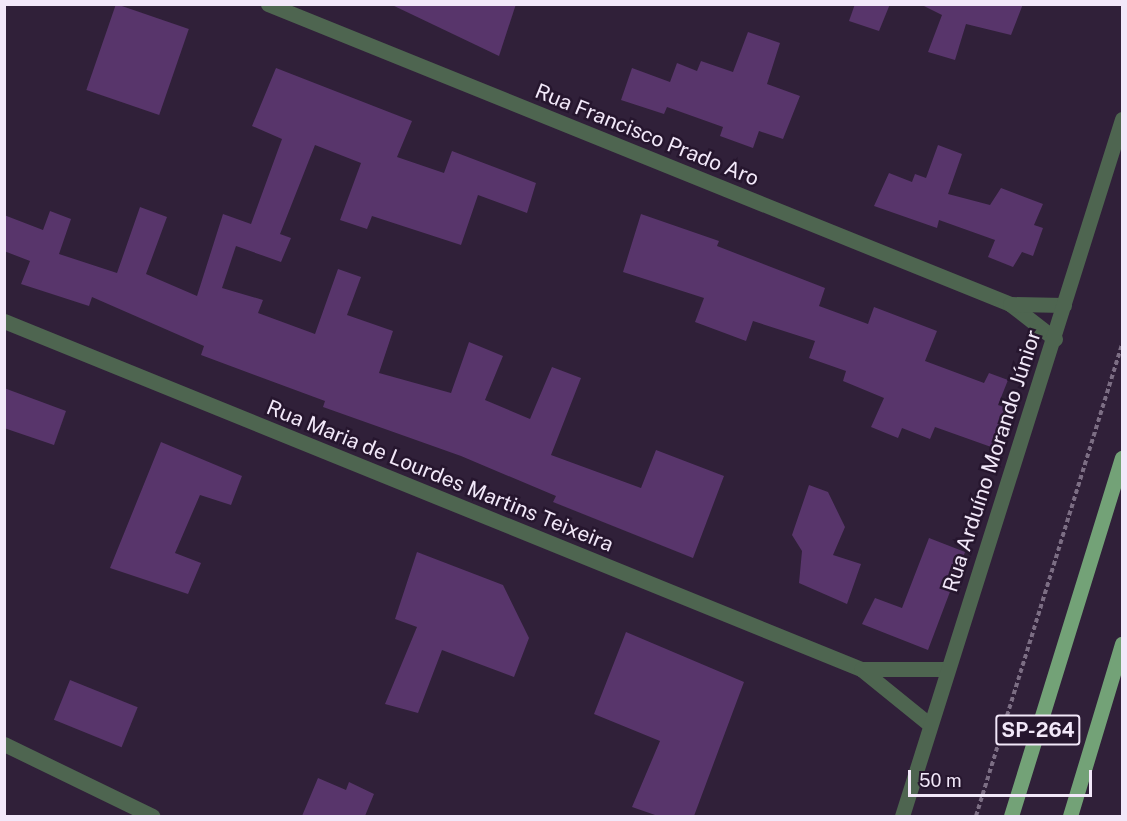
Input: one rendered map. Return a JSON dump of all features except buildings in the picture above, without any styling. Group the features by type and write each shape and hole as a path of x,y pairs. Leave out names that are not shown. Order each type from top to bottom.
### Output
{"main road":[{"name":"SP-264","path":"1011,816 1122,458"},
{"name":"SP-264","path":"1070,816 1122,644"}],"street":[{"name":"Rua Francisco Prado Aro","path":"268,4 1010,304 1055,339"},
{"name":"Rua Arduíno Morando Júnior","path":"902,816 929,724 1055,339 1122,119"},
{"name":"Rua Francisco Prado Aro","path":"1010,304 1064,305"},
{"name":"Rua Maria de Lourdes Martins Teixeira","path":"4,321 861,669 929,724"},
{"name":"Rua Maria de Lourdes Martins Teixeira","path":"861,669 947,669"},
{"path":"4,744 152,816"}],"path":[{"path":"976,816 1122,345"}]}
